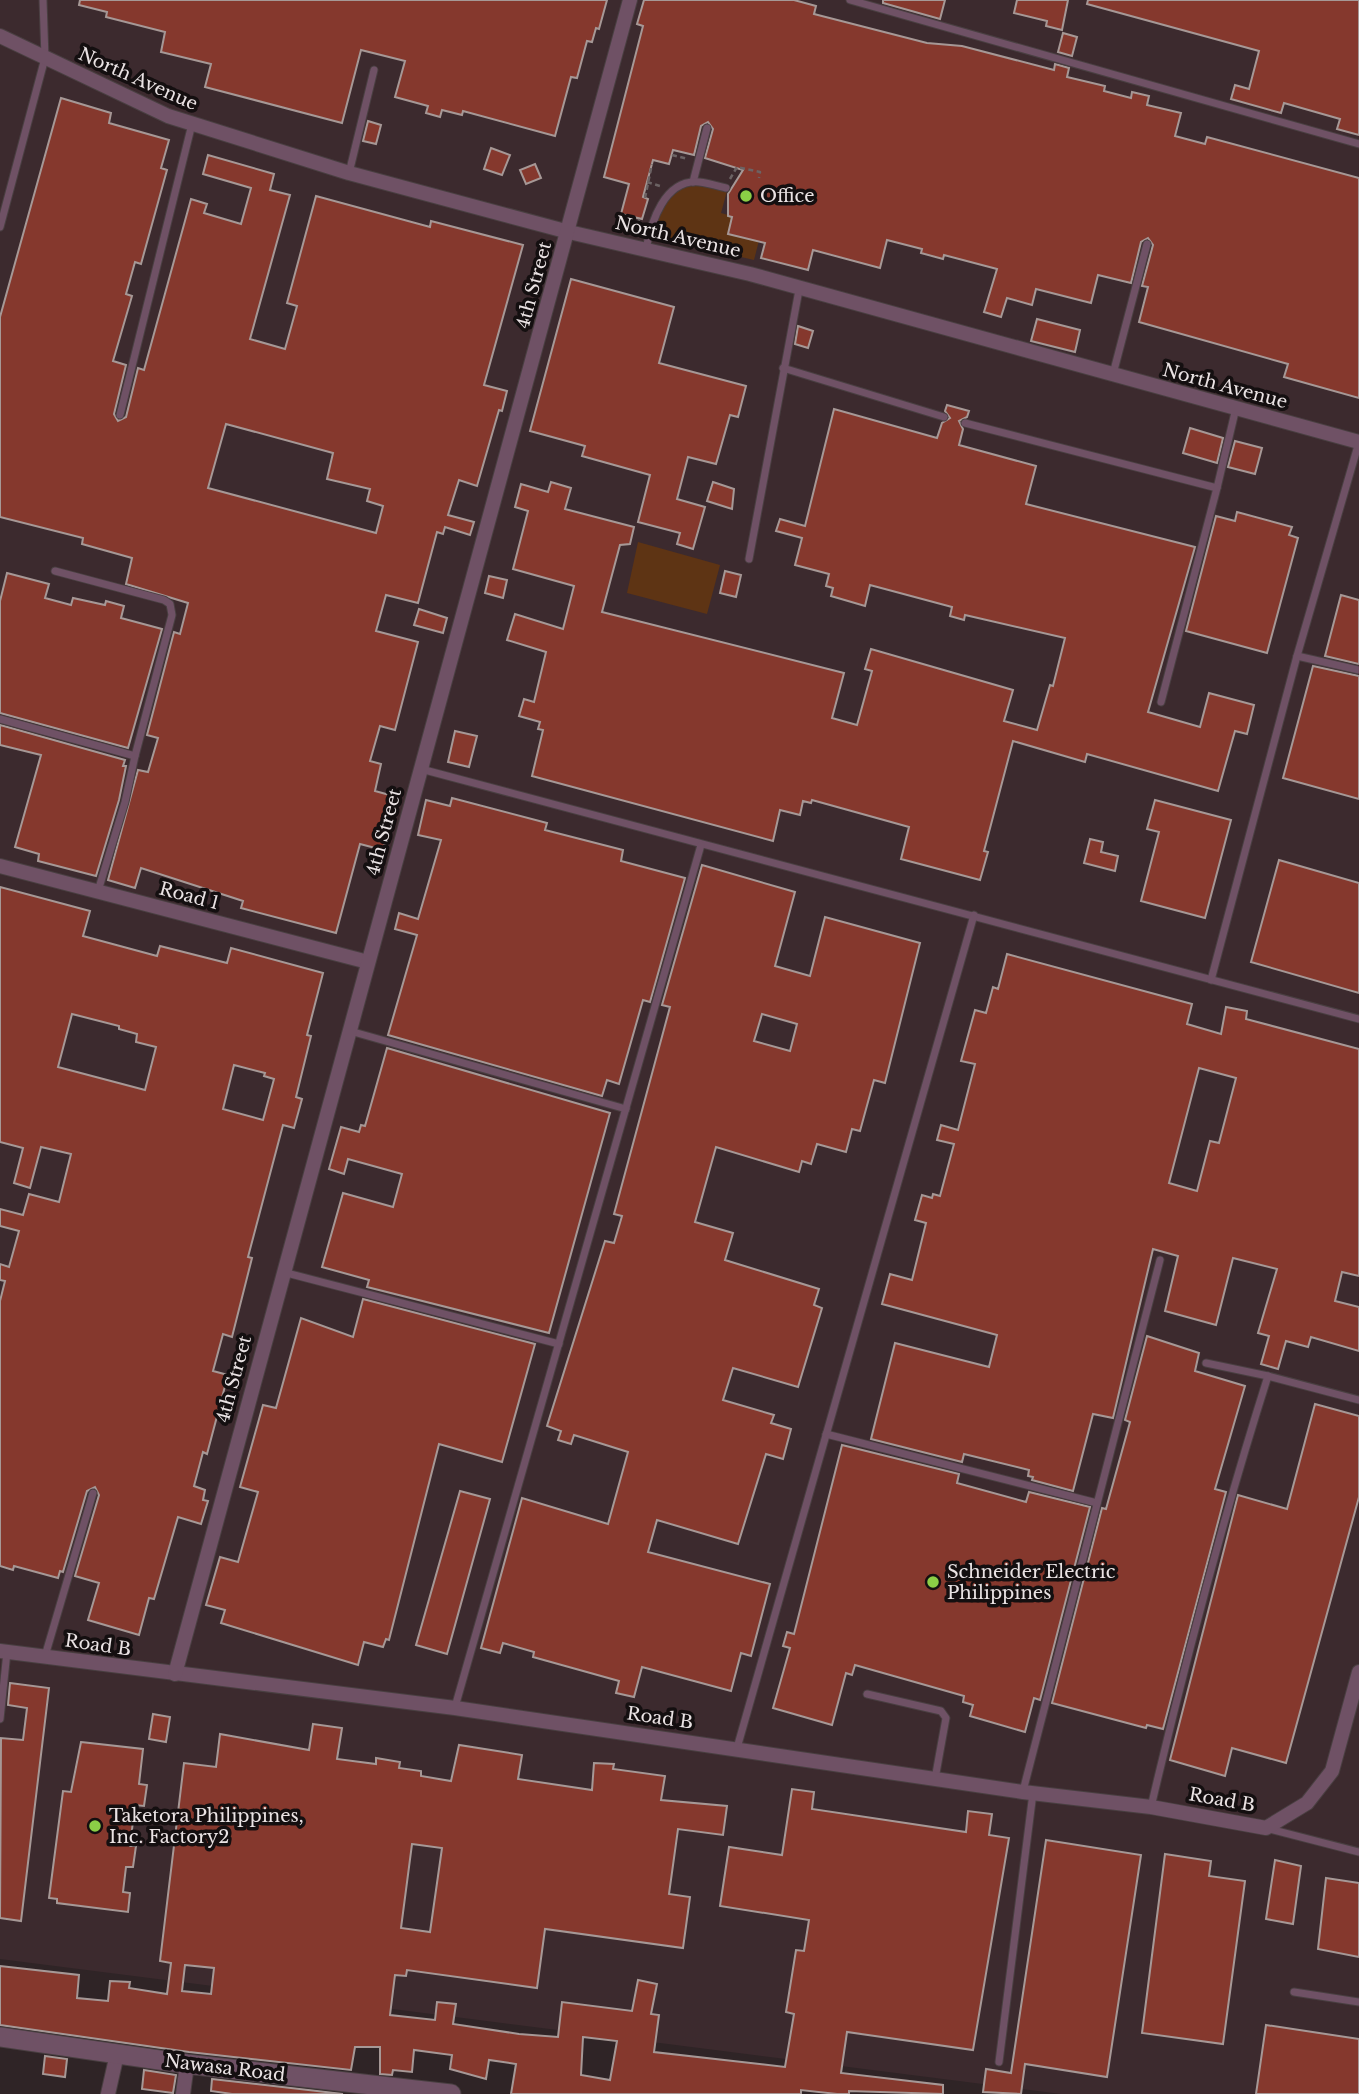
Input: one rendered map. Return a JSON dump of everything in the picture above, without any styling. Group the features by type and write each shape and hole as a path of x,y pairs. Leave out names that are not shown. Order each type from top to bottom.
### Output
{"street":[{"name":"4th Street","path":"175,1674 630,0"},
{"name":"North Avenue","path":"0,36 168,117 349,173 569,232 750,274 800,290 1359,442"},
{"name":"Road 1","path":"0,866 368,962"},
{"name":"Road B","path":"4,1651 454,1708 1028,1793 1151,1807 1266,1828 1307,1803 1332,1771 1359,1672"},
{"name":"Nawasa Road","path":"0,2037 187,2064 452,2094"},
{"path":"108,2094 117,2054"},
{"path":"183,2094 187,2064"}],"lane":[{"path":"0,226 45,58 43,0"},
{"path":"850,0 1359,144"},
{"path":"349,173 374,70"},
{"path":"120,415 192,124"},
{"path":"693,182 707,128"},
{"path":"646,249 657,210 674,190 693,182 726,188"},
{"path":"1112,375 1147,244"},
{"path":"749,559 800,290"},
{"path":"783,369 944,418"},
{"path":"1161,702 1236,408"},
{"path":"965,423 1217,488"},
{"path":"1211,980 1297,656 1359,442"},
{"path":"55,572 164,600 170,604 172,615 122,813 98,892"},
{"path":"1297,656 1359,670"},
{"path":"0,719 135,756"},
{"path":"421,769 1359,1019"},
{"path":"454,1708 701,845"},
{"path":"737,1748 974,915"},
{"path":"349,1031 626,1109"},
{"path":"999,2062 1028,1793 1097,1503 1160,1260"},
{"path":"283,1272 559,1344"},
{"path":"1206,1363 1359,1400"},
{"path":"1151,1807 1176,1701 1237,1472 1268,1377"},
{"path":"826,1434 1097,1503"},
{"path":"45,1657 93,1493"},
{"path":"0,1719 4,1651"},
{"path":"867,1695 941,1711 946,1718 935,1779"},
{"path":"1266,1828 1359,1852"},
{"path":"1294,1992 1359,2002"}],"path":[{"path":"672,155 698,161"},
{"path":"645,198 652,164"},
{"path":"726,188 734,168 746,166 760,172 759,178"}],"shaded area":[{"path":"0,0 1359,0 1359,2094 1061,2094 0,1959"},
{"path":"692,183 727,191 721,213 763,225 754,260 651,236 665,204"},
{"path":"638,542 720,565 707,614 627,593"}],"building":[{"path":"80,0 607,0 599,29 596,28 592,42 587,41 577,78 571,77 555,136 463,111 462,115 442,110 440,117 426,113 428,106 395,97 405,61 361,50 342,123 205,87 211,64 161,52 165,32 106,17 107,12 79,5"},
{"path":"644,0 794,0 816,6 814,14 927,43 962,46 1054,70 1055,64 1069,68 1067,77 1105,86 1104,91 1131,98 1132,92 1149,96 1147,105 1181,113 1175,136 1205,144 1207,137 1359,178 1359,398 1284,377 1288,364 1139,322 1148,287 1142,286 1153,245 1148,238 1141,242 1131,283 1098,275 1091,303 1036,289 1032,305 1007,298 1001,317 984,312 997,269 944,255 943,259 921,253 922,249 887,240 880,268 813,250 808,270 761,258 765,243 728,234 732,217 728,216 728,194 743,170 705,158 713,129 708,122 701,126 694,155 673,150 669,164 653,160 643,197 648,199 642,219 621,214 629,184 604,177 643,26 637,24"},
{"path":"883,0 945,0 940,19 883,3"},
{"path":"1017,0 1068,0 1062,30 1046,26 1047,21 1014,13"},
{"path":"1088,0 1359,0 1359,135 1337,129 1340,119 1284,103 1281,113 1231,99 1235,85 1249,89 1259,51 1087,4"},
{"path":"1063,33 1077,37 1072,56 1058,52"},
{"path":"61,98 111,113 109,123 169,140 161,168 167,170 141,264 135,262 126,294 132,296 113,361 126,365 114,414 118,421 126,417 138,368 144,370 191,199 207,204 204,213 241,224 251,188 203,174 208,155 274,174 270,190 290,195 250,339 285,349 297,306 287,303 316,196 430,227 431,221 523,245 484,385 507,391 502,411 499,410 477,486 459,480 448,515 474,522 470,535 445,527 443,534 437,532 418,603 386,595 376,631 418,642 395,730 380,726 370,761 381,764 375,791 397,797 383,850 360,844 336,933 241,908 243,901 141,868 135,888 108,880 138,770 148,772 158,738 147,735 174,632 180,634 188,603 126,584 132,558 82,544 83,538 0,517 0,317","holes":["226,424 333,453 327,479 370,489 367,501 383,506 376,533 208,488"]},
{"path":"368,121 381,125 376,144 363,141"},
{"path":"491,148 510,155 502,175 484,169"},
{"path":"535,164 541,178 526,184 520,170"},
{"path":"571,279 674,307 659,363 746,386 738,417 730,415 716,464 688,457 677,499 705,507 693,549 677,544 680,533 638,522 650,475 582,456 585,446 530,431"},
{"path":"1037,319 1080,330 1075,352 1031,341"},
{"path":"798,326 813,331 808,348 795,344"},
{"path":"947,405 969,411 967,417 959,421 963,429 959,445 1036,466 1026,504 1195,547 1148,712 1200,727 1209,693 1254,705 1247,734 1235,731 1218,791 1087,754 1085,762 1013,741 984,851 988,852 980,880 901,859 909,827 812,800 811,803 803,801 800,815 780,810 773,841 532,776 543,730 538,729 540,722 519,716 524,699 534,702 546,652 507,640 515,614 563,629 574,586 513,569 528,511 515,507 521,484 548,492 551,482 571,488 565,509 634,527 630,544 620,545 602,612 844,673 832,718 857,725 872,671 865,669 871,649 1013,690 1004,721 1037,730 1050,685 1053,686 1065,638 965,615 964,620 950,616 952,607 870,585 865,606 831,596 833,588 826,586 829,574 795,565 802,538 776,531 780,519 805,526 834,409 937,438 942,423 950,418 945,411"},
{"path":"1190,428 1223,438 1217,463 1183,453"},
{"path":"1235,441 1262,448 1255,474 1228,467"},
{"path":"713,482 734,489 732,509 707,501"},
{"path":"1237,512 1292,527 1289,535 1298,538 1267,653 1186,631 1216,516 1235,521"},
{"path":"725,571 741,575 736,597 720,593"},
{"path":"7,573 49,584 45,598 71,605 73,598 105,605 106,601 124,606 121,618 162,629 128,748 0,713 0,601"},
{"path":"489,576 507,580 503,598 485,593"},
{"path":"1341,595 1359,600 1359,664 1325,656"},
{"path":"419,609 447,618 443,633 414,625"},
{"path":"1313,666 1359,676 1359,799 1283,778"},
{"path":"0,725 125,760 119,800 96,876 38,861 39,854 15,847 41,755 0,745"},
{"path":"455,731 477,736 469,767 448,762"},
{"path":"452,798 547,823 545,830 623,850 621,861 685,878 650,1002 643,1000 619,1084 607,1080 602,1096 388,1035 417,935 395,929 399,913 418,919 441,840 418,835 426,800 450,806"},
{"path":"1155,800 1231,820 1205,918 1141,901 1159,832 1147,829"},
{"path":"1090,839 1103,842 1101,852 1118,856 1115,871 1084,863"},
{"path":"1279,860 1359,883 1359,993 1251,962"},
{"path":"702,865 795,892 775,966 810,976 825,917 920,943 885,1083 874,1080 860,1131 852,1129 846,1152 817,1144 811,1164 802,1161 799,1172 716,1147 695,1222 733,1233 725,1260 819,1289 814,1305 822,1308 798,1387 733,1368 723,1400 774,1415 771,1423 791,1429 783,1459 766,1454 738,1544 657,1520 648,1552 770,1584 751,1656 741,1653 731,1691 642,1667 634,1697 616,1693 619,1681 533,1657 534,1652 503,1643 500,1653 481,1648 522,1498 608,1524 628,1452 574,1435 571,1444 558,1440 561,1431 547,1426 605,1241 614,1243 622,1216 614,1214 670,1007 662,1005","holes":["762,1014 797,1024 790,1051 754,1041"]},
{"path":"0,887 90,911 83,936 157,956 160,946 227,963 231,948 323,973 307,1035 311,1036 296,1097 302,1099 294,1128 283,1125 248,1257 252,1258 232,1337 223,1334 213,1371 228,1375 207,1454 203,1452 194,1486 205,1490 203,1500 208,1501 201,1524 178,1517 154,1599 149,1598 139,1635 88,1620 99,1583 75,1576 99,1495 95,1487 87,1491 63,1572 60,1571 58,1578 14,1566 13,1570 0,1566 0,1301 5,1281 0,1280 0,1264 9,1267 19,1231 0,1226 0,1209 23,1215 29,1194 59,1202 71,1154 41,1147 30,1188 14,1183 23,1148 0,1142","holes":["72,1014 119,1026 119,1029 137,1034 136,1042 156,1047 145,1090 58,1067","234,1065 265,1073 264,1076 274,1079 263,1120 223,1109"]},
{"path":"1007,954 1192,1004 1187,1024 1221,1034 1226,1007 1247,1011 1246,1019 1359,1049 1359,1276 1342,1272 1335,1301 1359,1307 1359,1351 1311,1337 1308,1347 1286,1341 1278,1369 1261,1364 1269,1336 1258,1333 1277,1269 1233,1258 1216,1325 1165,1311 1178,1256 1153,1249 1113,1418 1093,1414 1073,1491 1032,1480 1033,1477 1028,1476 1029,1470 964,1454 962,1462 871,1439 895,1343 989,1367 997,1335 882,1304 890,1274 912,1280 926,1223 915,1220 922,1195 932,1198 933,1194 940,1196 954,1144 937,1140 941,1125 958,1130 975,1064 961,1061 975,1010 986,1013 993,987 998,989","holes":["1199,1068 1236,1078 1219,1143 1210,1141 1197,1191 1169,1183"]},
{"path":"387,1048 610,1113 549,1333 367,1287 369,1280 322,1267 343,1193 393,1207 402,1174 348,1159 344,1174 329,1169 341,1127 359,1132 361,1125 365,1126"},
{"path":"363,1299 535,1344 502,1462 439,1444 389,1640 386,1639 383,1647 364,1642 358,1665 221,1623 225,1610 206,1605 220,1557 238,1562 258,1492 240,1487 263,1405 276,1408 301,1318 353,1337"},
{"path":"1147,1336 1199,1353 1195,1371 1245,1386 1215,1489 1226,1492 1163,1729 1147,1725 1146,1728 1052,1703 1102,1508 1106,1509 1130,1422 1125,1420"},
{"path":"1315,1404 1359,1416 1359,1497 1286,1763 1232,1748 1225,1776 1170,1760 1238,1495 1287,1509"},
{"name":"Schneider Electric Philippines","path":"842,1445 959,1474 957,1483 1026,1502 1029,1492 1090,1507 1040,1700 1034,1698 1025,1732 970,1716 973,1705 963,1702 964,1696 855,1665 852,1675 846,1673 832,1725 773,1708 790,1648 783,1646 787,1632 794,1634"},
{"path":"460,1491 490,1499 447,1654 416,1645"},
{"path":"10,1683 49,1688 21,1921 0,1918 1,1738 23,1740 27,1708 8,1705"},
{"path":"153,1714 170,1717 166,1742 149,1739"},
{"path":"313,1724 342,1728 337,1759 376,1764 376,1758 400,1762 399,1768 421,1771 421,1776 451,1781 459,1745 522,1755 518,1779 592,1790 594,1763 614,1764 613,1769 665,1776 661,1800 727,1806 723,1835 678,1829 669,1894 690,1897 683,1948 545,1929 537,1988 407,1970 406,1976 395,1975 390,2015 435,2020 437,2002 456,2004 453,2024 558,2037 562,2002 632,2011 638,1980 657,1984 651,2014 659,2015 654,2052 785,2067 794,2014 786,2012 796,1950 804,1951 809,1920 720,1906 729,1847 782,1855 792,1789 814,1792 812,1809 966,1832 968,1811 992,1814 989,1835 1009,1838 973,2050 847,2032 841,2073 943,2085 943,2094 849,2091 849,2094 837,2094 801,2090 801,2094 511,2094 516,2064 489,2060 486,2079 450,2069 452,2055 414,2050 412,2072 393,2070 392,2075 380,2074 380,2047 355,2047 351,2070 189,2052 0,2025 0,1966 79,1975 77,1998 108,2001 110,1981 130,1982 129,1988 167,1994 171,1963 160,1961 184,1763 216,1767 220,1734 309,1750","holes":["412,1844 442,1848 430,1932 401,1928","185,1965 214,1968 211,1994 182,1991","583,2037 617,2041 610,2080 581,2075"]},
{"name":"Taketora Philippines, Inc. Factory2","path":"81,1742 143,1749 139,1784 147,1785 144,1806 135,1805 130,1846 136,1846 133,1867 126,1867 123,1892 130,1893 128,1912 57,1903 57,1899 49,1898 63,1791 71,1792"},
{"path":"1046,1840 1141,1855 1107,2077 1025,2064 1021,2094 983,2092 986,2069 1011,2073"},
{"path":"1165,1854 1211,1861 1209,1876 1245,1881 1223,2044 1142,2033"},
{"path":"1275,1860 1301,1866 1293,1924 1266,1919"},
{"path":"1326,1878 1359,1883 1359,1957 1318,1949"},
{"path":"1266,2025 1359,2039 1359,2094 1256,2094"},
{"path":"45,2056 67,2059 65,2077 43,2074"},
{"path":"144,2070 176,2075 173,2093 142,2089"},
{"path":"212,2079 343,2094 232,2094 211,2091"}],"place":[{"name":"Office","path":"746,196"},
{"name":"Schneider Electric Philippines","path":"933,1582"},
{"name":"Taketora Philippines, Inc. Factory2","path":"95,1826"}]}
